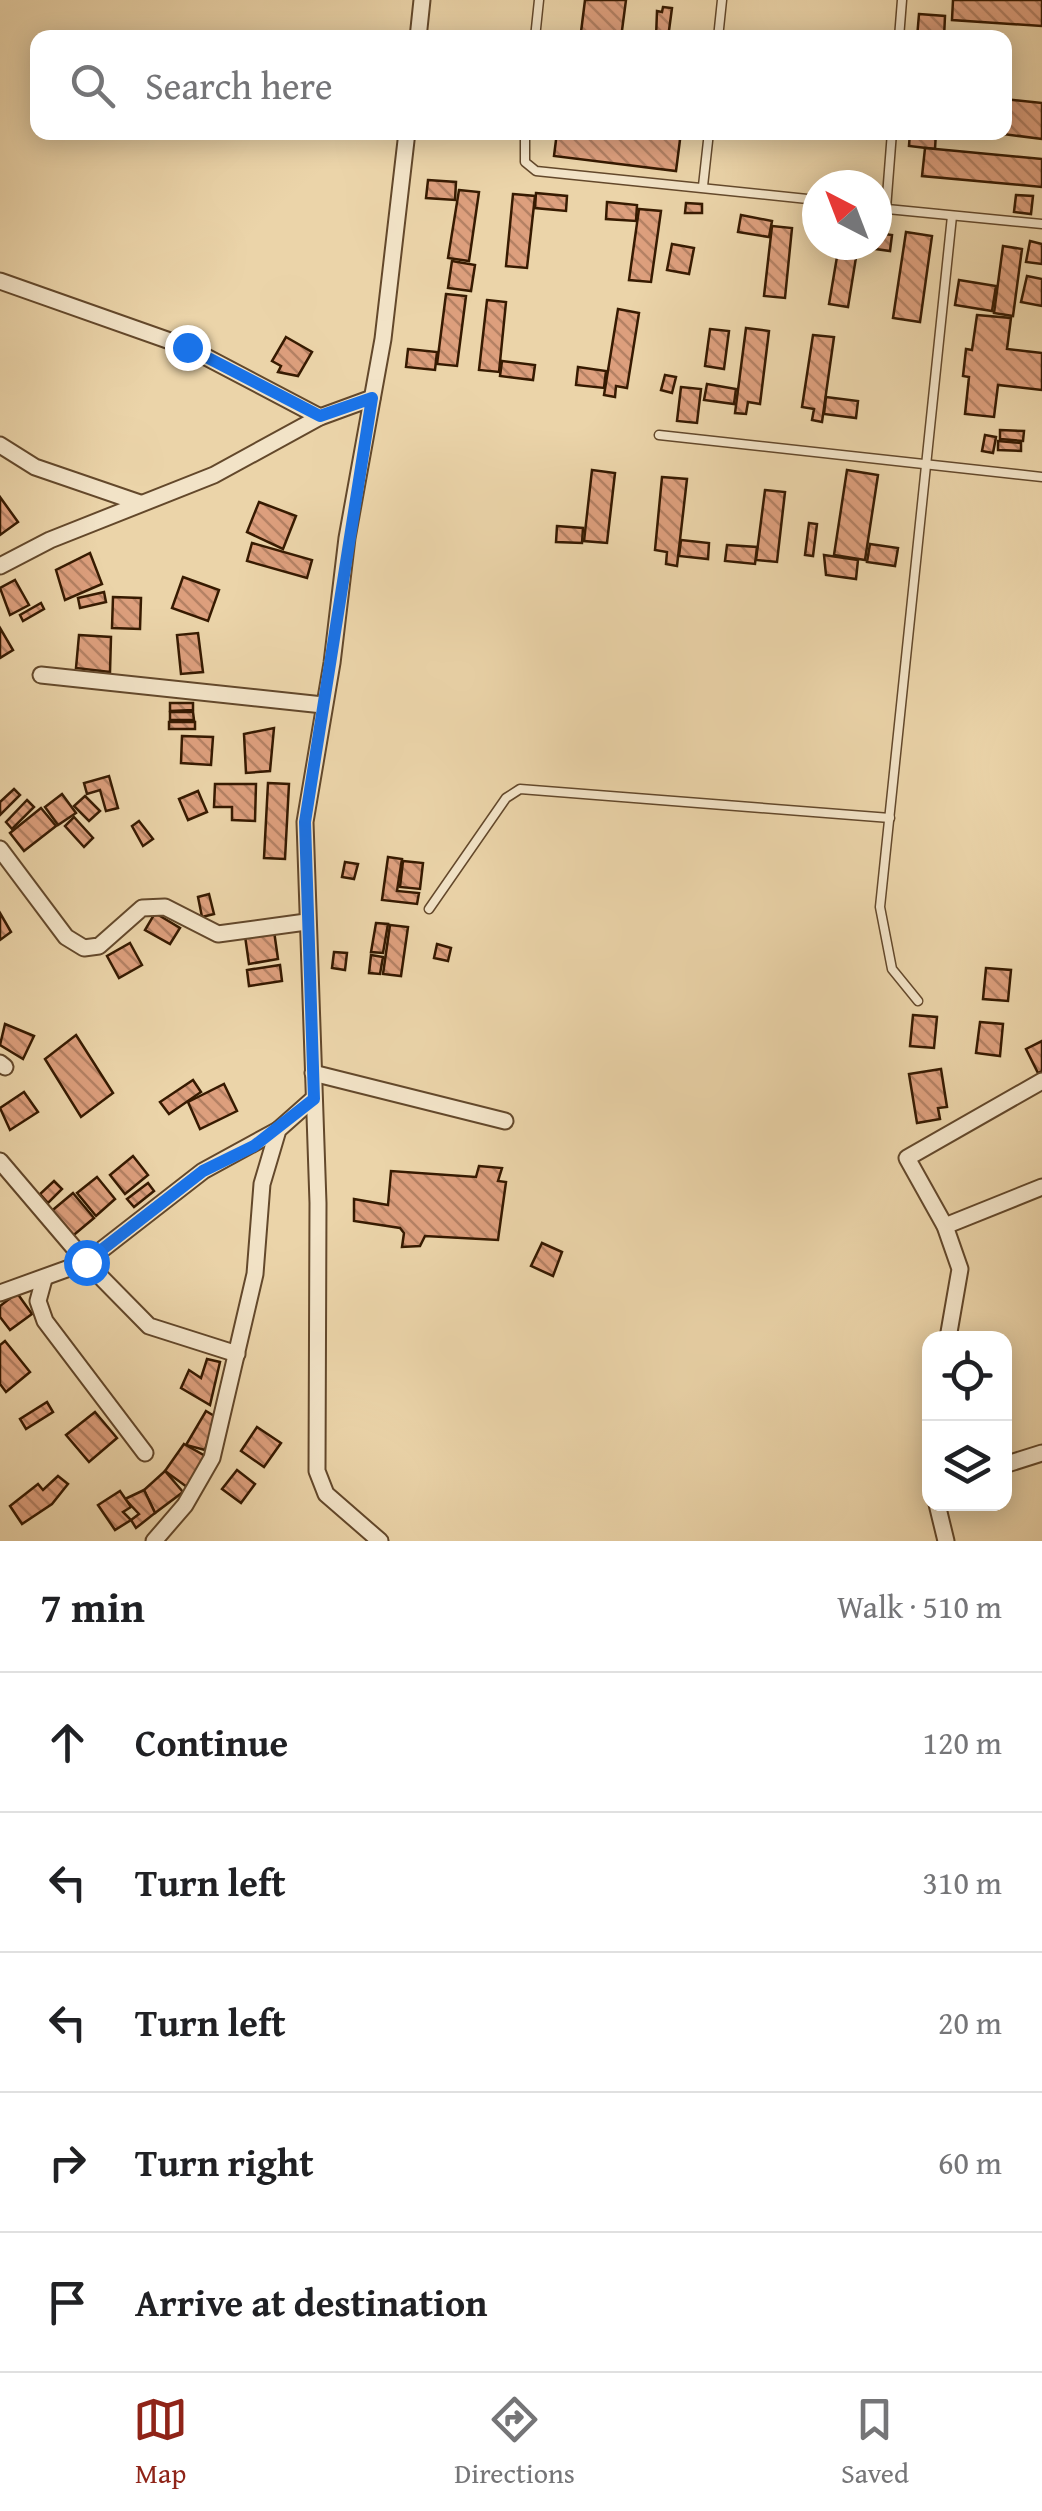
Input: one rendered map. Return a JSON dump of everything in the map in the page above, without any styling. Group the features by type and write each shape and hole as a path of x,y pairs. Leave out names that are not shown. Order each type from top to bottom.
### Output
{"street":[{"path":"419,30 422,0"},
{"path":"380,1541 326,1494 318,1471 320,1314 305,822 372,398 406,140"},
{"path":"0,281 187,347 320,416"},
{"path":"0,566 50,540 214,475 320,416 372,398"},
{"path":"0,445 35,467 140,503"},
{"path":"41,675 323,705"},
{"path":"0,850 66,937 84,948 100,946 142,908 165,907 218,934 306,922"},
{"path":"313,1073 505,1121"},
{"path":"949,1331 960,1270 944,1226 907,1158 1042,1081"},
{"path":"0,1293 86,1262 203,1171 278,1130 314,1099"},
{"path":"154,1541 184,1505 212,1458 254,1274 262,1184 278,1130"},
{"path":"0,1160 86,1262 156,1331 237,1354"},
{"path":"944,1226 1042,1187"},
{"path":"44,1279 38,1301 45,1320 145,1452"},
{"path":"1012,1462 1042,1453"},
{"path":"939,1511 946,1541"}],"lane":[{"path":"536,30 539,0"},
{"path":"719,30 722,0"},
{"path":"900,30 902,0"},
{"path":"525,140 524,162 536,171 802,198"},
{"path":"703,186 708,140"},
{"path":"886,170 891,140"},
{"path":"892,209 1042,224"},
{"path":"918,1001 892,970 881,924 952,216"},
{"path":"659,434 1042,477"},
{"path":"429,909 506,798 520,789 890,818"}],"building":[{"path":"585,0 626,0 622,30 581,30"},
{"path":"953,0 1042,0 1042,26 952,20"},
{"path":"663,7 672,8 669,30 656,30 657,11 662,12"},
{"path":"919,14 945,16 944,30 918,30"},
{"path":"1012,100 1042,103 1042,139 1012,135"},
{"path":"556,140 680,140 676,171 554,156"},
{"path":"909,140 936,140 935,149 909,146"},
{"path":"925,148 1042,159 1042,187 922,176"},
{"path":"428,180 456,182 455,200 426,198"},
{"path":"459,190 479,192 469,261 448,258"},
{"path":"536,193 567,196 566,211 535,208"},
{"path":"513,194 535,196 527,268 506,266"},
{"path":"1016,195 1033,196 1031,214 1014,212"},
{"path":"607,202 637,205 636,221 606,219"},
{"path":"686,203 702,204 702,213 685,213"},
{"path":"639,209 661,211 651,282 629,280"},
{"path":"741,215 772,221 769,237 738,232"},
{"path":"772,226 792,228 785,298 764,296"},
{"path":"906,232 932,236 920,322 893,318"},
{"path":"1030,241 1042,244 1042,264 1026,262"},
{"path":"672,244 694,248 689,274 667,270"},
{"path":"1003,246 1022,249 1013,316 994,313"},
{"path":"836,260 856,260 848,307 829,304"},
{"path":"452,261 475,265 471,291 448,288"},
{"path":"1027,276 1042,279 1042,306 1021,302"},
{"path":"959,280 996,286 992,311 955,305"},
{"path":"446,294 466,296 457,366 437,364"},
{"path":"487,300 506,302 499,372 479,370"},
{"path":"618,309 639,313 627,388 616,386 615,397 604,395"},
{"path":"977,315 1011,318 1007,349 1042,353 1042,390 998,385 994,417 965,414 969,377 963,376 966,349 972,350"},
{"path":"746,328 769,331 760,404 748,402 746,414 735,413"},
{"path":"710,329 729,331 724,369 705,366"},
{"path":"813,335 834,337 822,422 812,420 814,409 802,407"},
{"path":"286,337 312,352 298,376 278,372 281,366 272,361"},
{"path":"408,349 437,352 435,370 406,367"},
{"path":"502,361 535,365 533,380 500,376"},
{"path":"578,367 606,371 604,388 576,385"},
{"path":"665,375 676,377 672,393 661,390"},
{"path":"707,384 736,389 734,404 704,400"},
{"path":"681,387 701,389 697,423 677,421"},
{"path":"826,397 858,401 856,418 824,414"},
{"path":"1000,430 1024,431 1023,441 1000,439"},
{"path":"985,435 996,437 993,453 982,451"},
{"path":"998,441 1021,443 1021,451 998,450"},
{"path":"592,470 615,473 607,543 584,541"},
{"path":"847,470 878,475 865,560 834,555"},
{"path":"662,477 687,479 677,566 666,564 667,552 655,550"},
{"path":"765,490 785,492 777,562 756,560"},
{"path":"0,497 18,522 0,535"},
{"path":"259,502 296,516 283,549 247,532"},
{"path":"809,523 817,524 813,556 805,555"},
{"path":"557,526 583,528 582,543 556,542"},
{"path":"681,540 709,543 708,559 679,556"},
{"path":"252,543 312,560 307,578 247,561"},
{"path":"870,544 898,548 895,566 867,562"},
{"path":"727,545 757,547 755,564 725,561"},
{"path":"90,553 102,584 65,600 56,570"},
{"path":"824,555 858,560 856,579 826,575"},
{"path":"183,577 219,590 208,621 172,608"},
{"path":"15,580 29,605 10,615 0,588"},
{"path":"104,592 106,602 80,608 78,598"},
{"path":"113,597 141,598 140,629 112,628"},
{"path":"41,603 44,609 23,621 20,615"},
{"path":"0,628 13,650 0,658"},
{"path":"198,633 203,672 181,674 177,635"},
{"path":"79,635 111,637 110,672 76,668"},
{"path":"170,703 193,703 193,710 170,711"},
{"path":"170,712 193,712 194,720 170,720"},
{"path":"169,722 195,722 195,729 169,729"},
{"path":"274,728 270,771 246,773 244,734"},
{"path":"182,736 213,737 211,765 181,763"},
{"path":"109,776 118,808 106,811 100,790 87,794 84,783"},
{"path":"268,783 289,784 285,859 264,858"},
{"path":"215,784 256,784 255,821 232,820 232,807 214,807"},
{"path":"14,789 20,795 0,815 0,802"},
{"path":"198,791 207,812 188,820 179,799"},
{"path":"62,794 76,813 58,825 45,807"},
{"path":"85,796 100,811 89,821 74,806"},
{"path":"27,800 34,807 12,829 6,822"},
{"path":"41,808 56,826 24,851 10,833"},
{"path":"74,817 93,838 84,847 65,826"},
{"path":"139,821 153,839 143,846 132,826"},
{"path":"388,857 402,859 397,891 419,893 417,904 382,900"},
{"path":"403,861 423,863 420,889 400,887"},
{"path":"345,862 358,864 354,879 342,877"},
{"path":"209,894 214,914 202,917 198,897"},
{"path":"0,913 11,932 0,940"},
{"path":"155,913 180,928 170,944 145,930"},
{"path":"376,923 388,924 383,953 371,952"},
{"path":"390,925 408,927 401,976 383,974"},
{"path":"274,931 278,959 249,964 245,936"},
{"path":"130,943 142,965 119,978 107,956"},
{"path":"437,944 451,948 448,961 434,958"},
{"path":"334,952 347,953 345,970 332,968"},
{"path":"371,955 383,957 380,974 369,973"},
{"path":"280,965 282,981 249,986 247,970"},
{"path":"986,968 1011,970 1008,1001 983,999"},
{"path":"913,1015 937,1017 934,1048 910,1046"},
{"path":"980,1022 1003,1024 1000,1056 976,1053"},
{"path":"5,1024 34,1036 23,1059 0,1045"},
{"path":"76,1035 113,1093 81,1117 45,1059"},
{"path":"1042,1041 1042,1071 1038,1073 1026,1049"},
{"path":"941,1069 947,1107 938,1108 940,1119 917,1123 909,1074"},
{"path":"193,1080 201,1092 169,1114 160,1102"},
{"path":"224,1084 237,1111 200,1129 188,1102"},
{"path":"24,1092 38,1112 10,1130 0,1108"},
{"path":"133,1156 148,1175 125,1194 110,1175"},
{"path":"479,1166 502,1168 498,1181 506,1182 498,1240 425,1236 420,1246 402,1247 404,1233 400,1228 354,1221 354,1199 388,1205 391,1171 476,1177"},
{"path":"97,1177 115,1199 96,1216 77,1193"},
{"path":"54,1181 62,1189 48,1203 40,1194"},
{"path":"148,1183 154,1191 134,1207 127,1199"},
{"path":"73,1193 94,1218 69,1239 48,1214"},
{"path":"542,1243 562,1252 553,1276 531,1266"},
{"path":"17,1293 32,1314 10,1330 0,1317 0,1306"},
{"path":"5,1341 30,1372 6,1392 0,1384 0,1345"},
{"path":"207,1359 220,1362 210,1405 181,1388 189,1370 201,1378"},
{"path":"47,1402 53,1412 26,1429 20,1419"},
{"path":"206,1411 216,1417 205,1450 186,1445"},
{"path":"95,1412 117,1438 89,1462 66,1435"},
{"path":"257,1427 281,1443 264,1467 241,1451"},
{"path":"184,1444 207,1457 187,1487 165,1471"},
{"path":"237,1470 255,1484 241,1503 222,1489"},
{"path":"165,1471 183,1492 155,1513 144,1490"},
{"path":"58,1476 68,1484 52,1504 22,1524 10,1506 38,1484 43,1490"},
{"path":"144,1490 155,1513 136,1528 131,1520 139,1514 125,1499"},
{"path":"120,1491 131,1507 123,1512 131,1520 115,1530 98,1505"}],"route":[{"path":"86,1262 203,1171 254,1146 314,1099 305,822 372,398 320,416 187,347"}]}
